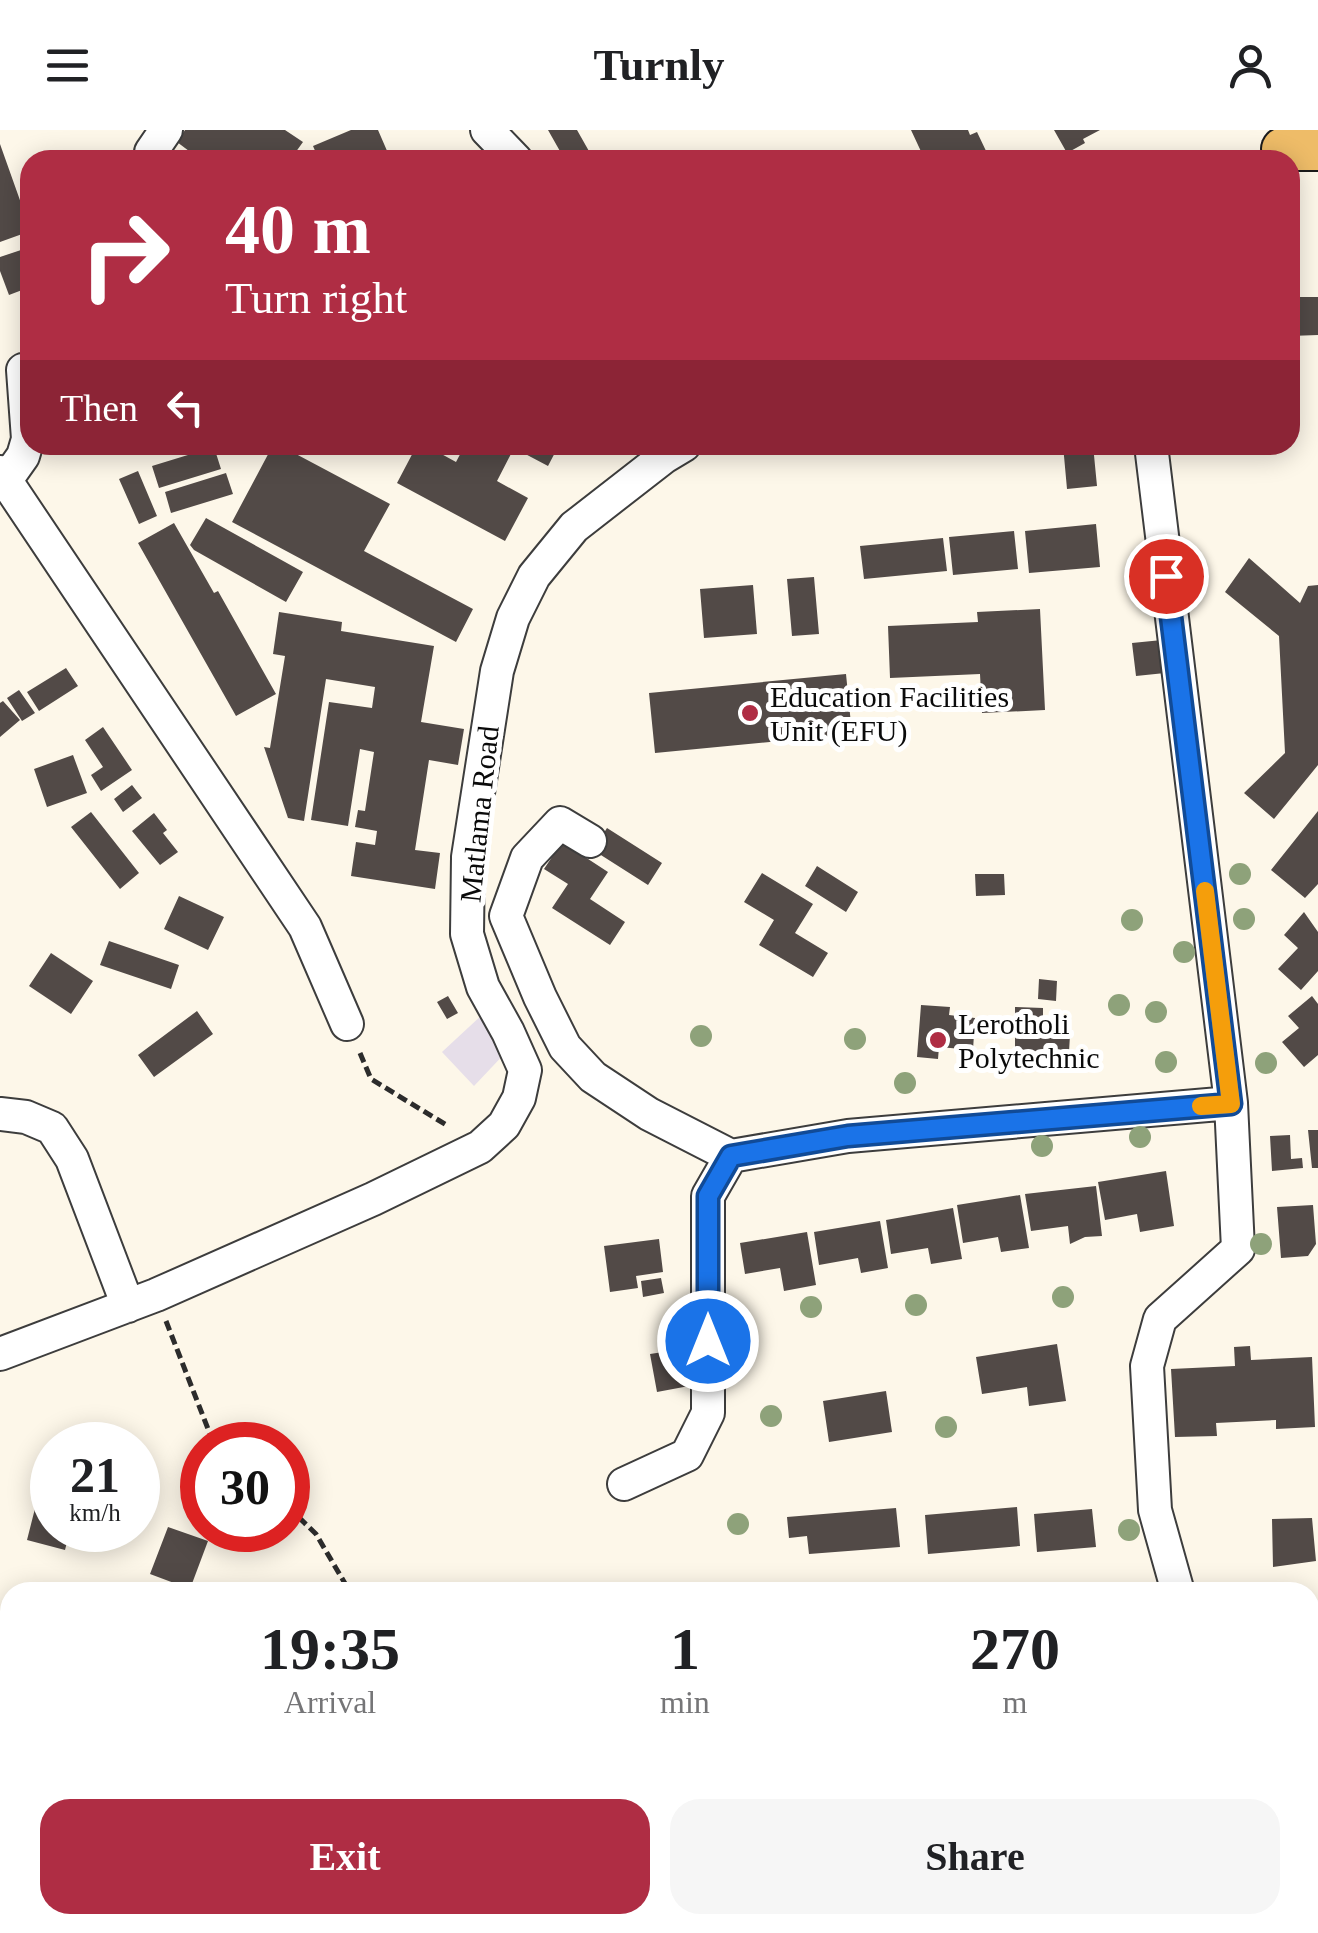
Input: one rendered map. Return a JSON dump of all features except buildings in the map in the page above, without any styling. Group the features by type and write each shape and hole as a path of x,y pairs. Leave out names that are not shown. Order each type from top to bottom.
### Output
{"street":[{"path":"487,130 506,150"},
{"path":"22,455 3,476 305,927 347,1024"},
{"name":"Matlama Road","path":"0,1354 142,1300 373,1199 480,1147 504,1124 519,1098 525,1070 483,987 467,934 468,857 497,671 514,618 534,576 574,528 666,455"},
{"path":"1152,455 1231,1104 1238,1250 1160,1319 1147,1366 1155,1510 1175,1582"},
{"path":"590,840 560,823 527,858 506,916 540,997 564,1047 593,1077 649,1114 731,1156 848,1136 1231,1104"},
{"path":"0,1114 26,1117 52,1128 72,1159 142,1300"},
{"path":"624,1484 687,1455 708,1413 708,1196 731,1156"}],"path":[{"path":"347,1024 371,1078 480,1147"},
{"path":"142,1300 204,1422"},
{"path":"310,1528 344,1582"}],"shaded area":[{"path":"483,1014 509,1049 474,1086 442,1052"}],"slow traffic":[{"path":"1201,1106 1231,1104 1205,891"}],"place":[{"name":"Education Facilities Unit (EFU)","path":"750,713"},
{"name":"Lerotholi Polytechnic","path":"938,1040"}],"route":[{"path":"708,1341 708,1196 731,1156 848,1136 1231,1104 1166,576"}]}
